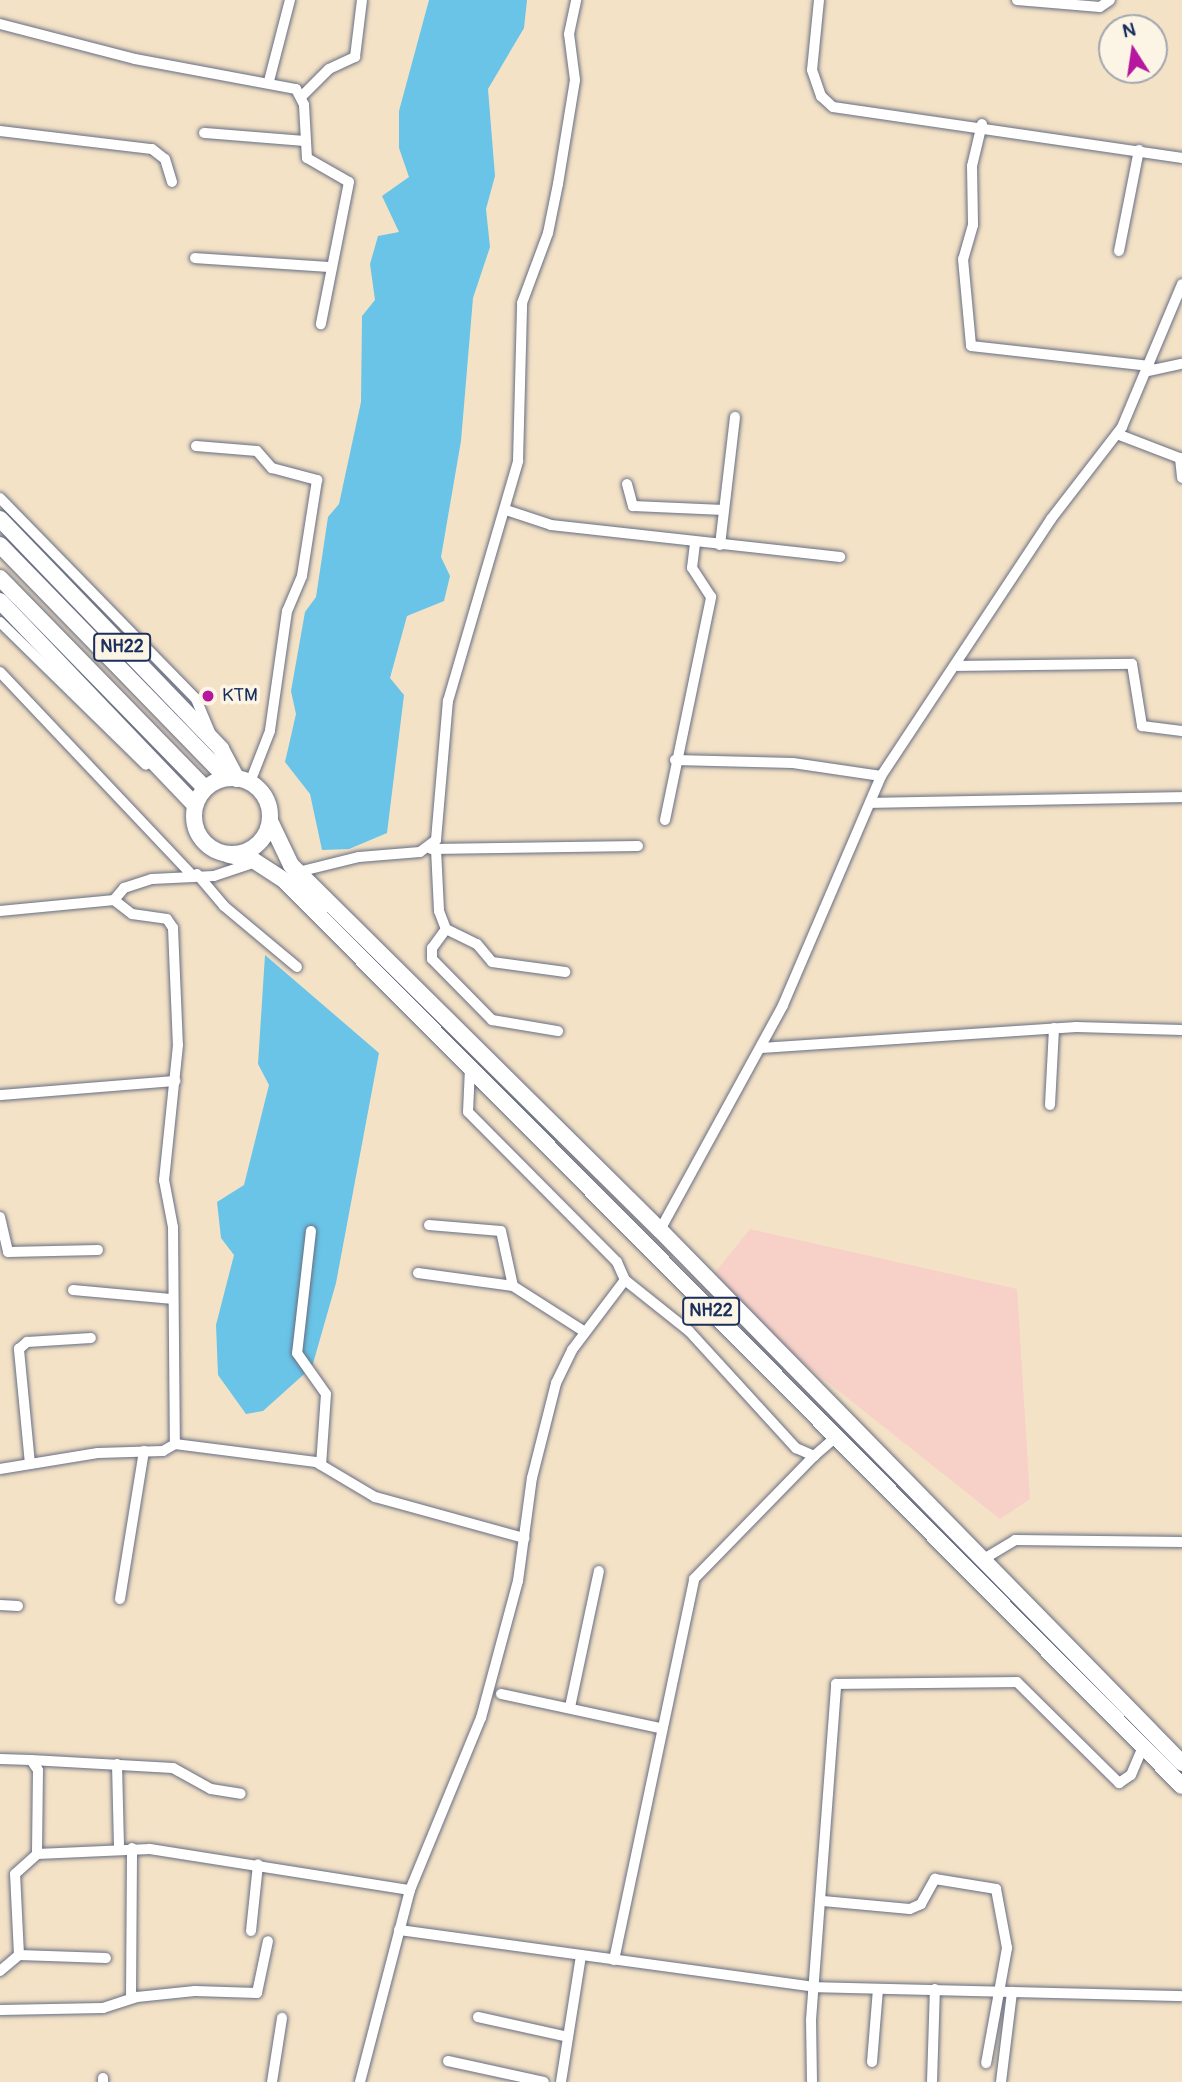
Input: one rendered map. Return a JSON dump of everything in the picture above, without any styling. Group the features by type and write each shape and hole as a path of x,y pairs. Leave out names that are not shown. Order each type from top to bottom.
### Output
{"highway":[{"name":"NH22","path":"0,519 214,742 237,780 263,794 273,837 298,872 660,1230 1182,1763"},
{"path":"0,545 178,727 237,780"},
{"path":"0,578 203,786"},
{"name":"NH22","path":"0,601 194,804 201,835 229,855 257,862 285,881 1182,1786"},
{"path":"203,786 237,780"},
{"path":"194,804 203,786"},
{"path":"229,855 256,847 270,821"}],"street":[{"path":"269,80 290,0"},
{"path":"302,96 329,69 355,57 362,0"},
{"path":"565,972 492,962 477,944 446,929 439,911 432,849 438,823 448,701 466,622 506,510 520,441 522,303 548,233 558,184 575,80 569,34 576,0"},
{"path":"819,0 812,70 821,96 833,107 857,114 982,124 1182,158"},
{"path":"1017,0 1100,7 1110,0"},
{"path":"0,24 135,59 289,84 302,96 303,141 307,158 349,182 321,324"},
{"path":"982,124 972,162 973,225 963,259 971,346 1149,368 1182,364"},
{"path":"0,131 152,149 165,159 172,182"},
{"path":"204,133 303,141"},
{"path":"1119,251 1139,150"},
{"path":"195,258 332,267"},
{"path":"660,1230 761,1048 881,776 957,666 1051,519 1117,434 1149,368 1182,284"},
{"path":"720,545 735,417"},
{"path":"1117,434 1181,458 1182,478"},
{"path":"196,446 257,451 272,468 317,480 302,576 286,611 270,731 237,780"},
{"path":"627,484 633,506 724,510"},
{"path":"0,498 196,699 214,742"},
{"path":"506,510 551,525 840,557"},
{"path":"666,820 675,760 711,597 692,569 695,542"},
{"path":"0,622 151,769 180,789"},
{"path":"957,666 1132,664 1142,726 1182,731"},
{"path":"0,672 224,906 297,967"},
{"path":"675,760 793,763 881,776"},
{"path":"870,803 1182,797"},
{"path":"298,872 432,849 638,846"},
{"path":"114,900 124,888 194,873 214,876 257,862"},
{"path":"0,911 114,900 132,914 171,921 175,1081 164,1180 173,1227 171,1298 175,1444"},
{"path":"446,929 432,948 432,959 492,1020 558,1031"},
{"path":"761,1048 1054,1028 1182,1030"},
{"path":"1050,1105 1054,1028"},
{"path":"470,1068 468,1112 618,1262 625,1280 689,1331 796,1448 814,1456"},
{"path":"0,1095 175,1081"},
{"path":"0,1217 8,1252 98,1250"},
{"path":"429,1225 501,1231 513,1286"},
{"path":"311,1231 297,1353 326,1394 321,1465"},
{"path":"418,1273 513,1286 585,1332"},
{"path":"360,2082 410,1890 481,1718 524,1538 556,1383 585,1332 625,1280"},
{"path":"73,1290 171,1298"},
{"path":"30,1464 19,1349 27,1342 91,1338"},
{"path":"614,1960 659,1728 694,1578 836,1437"},
{"path":"0,1469 144,1451 175,1444 321,1465 375,1497 524,1538"},
{"path":"120,1598 144,1451"},
{"path":"982,1560 1016,1540 1182,1542"},
{"path":"570,1707 599,1571"},
{"path":"0,1605 18,1606"},
{"path":"812,2082 813,1987 834,1765 833,1696 842,1680 1017,1682 1119,1783 1131,1775 1143,1747"},
{"path":"501,1694 659,1728"},
{"path":"0,1759 183,1770 211,1789 241,1794"},
{"path":"31,1760 38,1770 37,1854"},
{"path":"117,1764 119,1847"},
{"path":"19,1955 13,1884 21,1865 37,1854 132,1848 258,1864 410,1890"},
{"path":"131,1998 132,1848"},
{"path":"251,1931 258,1864"},
{"path":"823,1901 910,1909 921,1905 935,1879 996,1889 1008,1936 986,2063"},
{"path":"0,1885 13,1884"},
{"path":"399,1930 813,1987 1182,1996"},
{"path":"0,2010 90,2010 131,1998 195,1990 257,1993 268,1941"},
{"path":"0,1971 19,1955 106,1958"},
{"path":"561,2082 581,1956"},
{"path":"872,2062 878,1989"},
{"path":"932,2082 935,1989"},
{"path":"1001,2082 1012,1992"},
{"path":"478,2017 568,2037"},
{"path":"272,2082 282,2018"},
{"path":"448,2061 544,2082"}],"shaded area":[{"path":"750,1229 1017,1289 1030,1499 1000,1519 705,1285"}],"water":[{"path":"429,0 527,0 524,28 488,89 495,176 486,209 490,247 473,298 461,441 441,557 450,576 444,601 407,616 390,678 404,695 387,833 349,849 322,850 310,794 285,762 296,714 291,691 305,612 316,597 328,517 339,504 361,402 362,316 375,300 370,264 378,236 399,232 382,196 409,177 399,148 399,111"},
{"path":"265,955 379,1053 336,1283 312,1367 263,1411 246,1414 218,1375 216,1325 234,1255 221,1238 217,1202 244,1185 269,1085 258,1064"}],"place":[{"name":"KTM","path":"208,696"}]}
